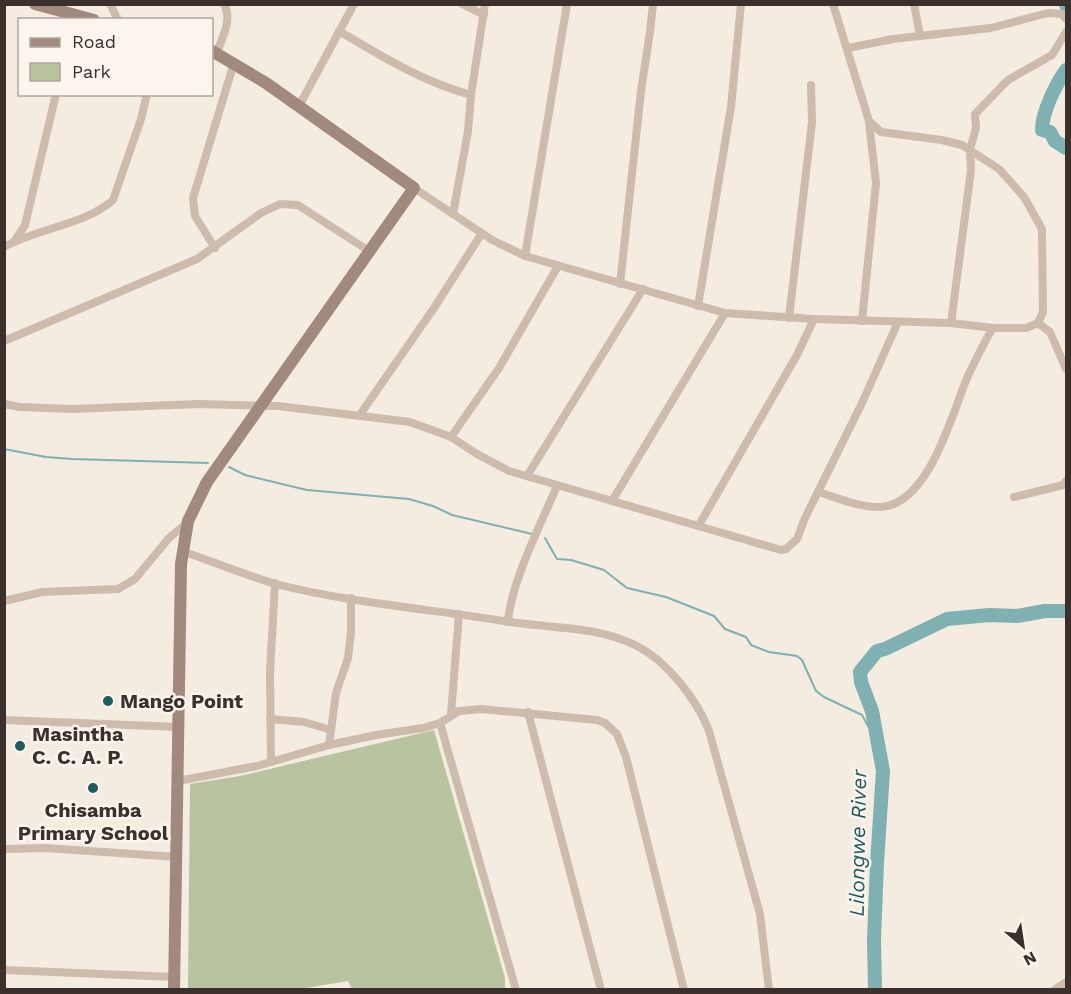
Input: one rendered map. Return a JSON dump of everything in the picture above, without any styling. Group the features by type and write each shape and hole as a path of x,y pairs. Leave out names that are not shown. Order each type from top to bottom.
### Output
{"street":[{"path":"35,4 75,17"},
{"path":"111,4 117,18"},
{"path":"224,4 228,22 214,52 299,105 414,188 500,245 525,256 725,313 789,318 951,323 993,328 1026,328 1038,323 1043,312 1043,236 1040,223 1024,196 999,169 970,149 942,140 881,132 869,121"},
{"path":"299,105 354,4"},
{"path":"462,4 484,15"},
{"path":"453,214 468,131 471,95 485,4"},
{"path":"525,256 567,4"},
{"path":"620,284 652,4"},
{"path":"698,306 731,107 741,4"},
{"path":"833,4 869,121 876,183 862,321"},
{"path":"914,4 920,36"},
{"path":"848,48 893,39 992,28 1055,12 1066,20"},
{"path":"339,31 399,66 471,95"},
{"path":"951,323 971,170 970,149 976,128 977,110 1008,80 1048,58 1066,32"},
{"path":"215,248 195,216 193,198 234,63"},
{"path":"789,318 812,122 811,85"},
{"path":"13,242 25,225 56,96"},
{"path":"4,247 87,215 113,200 141,119 147,96"},
{"path":"4,970 174,983 182,550 188,521 207,482 414,188"},
{"path":"4,341 175,270 215,248 271,207 280,204 291,203 318,216 369,251"},
{"path":"359,416 434,309 482,233"},
{"path":"451,437 499,368 558,266"},
{"path":"527,476 643,289"},
{"path":"612,501 725,313"},
{"path":"699,525 796,355 814,319"},
{"path":"4,404 20,408 72,409 198,404 278,406 410,422 451,437 492,463 527,476 768,547 786,549 797,539 898,322"},
{"path":"1038,323 1050,332 1066,369"},
{"path":"818,492 882,507 907,496 923,477 938,450 974,363 993,328"},
{"path":"1014,497 1063,484 1066,481"},
{"path":"508,622 509,608 520,577 557,486"},
{"path":"4,601 42,592 118,589 135,579 169,538 188,521"},
{"path":"182,550 275,584 508,622 582,630 610,635 639,647 673,675 701,712 709,731 760,914 770,990"},
{"path":"271,762 270,672 275,584"},
{"path":"329,745 336,693 348,658 351,598"},
{"path":"451,714 459,614"},
{"path":"178,781 271,762 329,745 423,728 440,723 459,711 481,709 528,712 597,720 605,723 617,734 626,757 669,922 684,990"},
{"path":"528,712 601,990"},
{"path":"270,719 304,722 331,730"},
{"path":"4,720 179,728"},
{"path":"440,723 516,990"},
{"path":"4,849 45,848 177,857"},
{"path":"1054,990 1066,982"}],"green space":[{"path":"434,730 505,978 505,989 352,989 348,981 300,989 188,989 190,784 240,776"}],"waterway":[{"path":"1066,70 1050,98 1042,130 1050,132 1055,141 1066,148"},
{"path":"4,449 46,457 72,459 208,463"},
{"path":"229,467 245,475 307,490 409,499 433,506 452,515 532,534"},
{"path":"545,538 557,559 571,560 604,570 627,588 666,597 714,616 725,629 746,637 751,645 769,652 797,656 802,660 816,691 862,715 878,744"},
{"name":"Lilongwe River","path":"875,990 874,939 883,771 872,711 861,682 860,672 877,651 947,619 1066,611"}],"place":[{"name":"Mango Point","path":"108,701"},
{"name":"Masintha C. C. A. P.","path":"20,746"},
{"name":"Chisamba Primary School","path":"93,788"}]}
